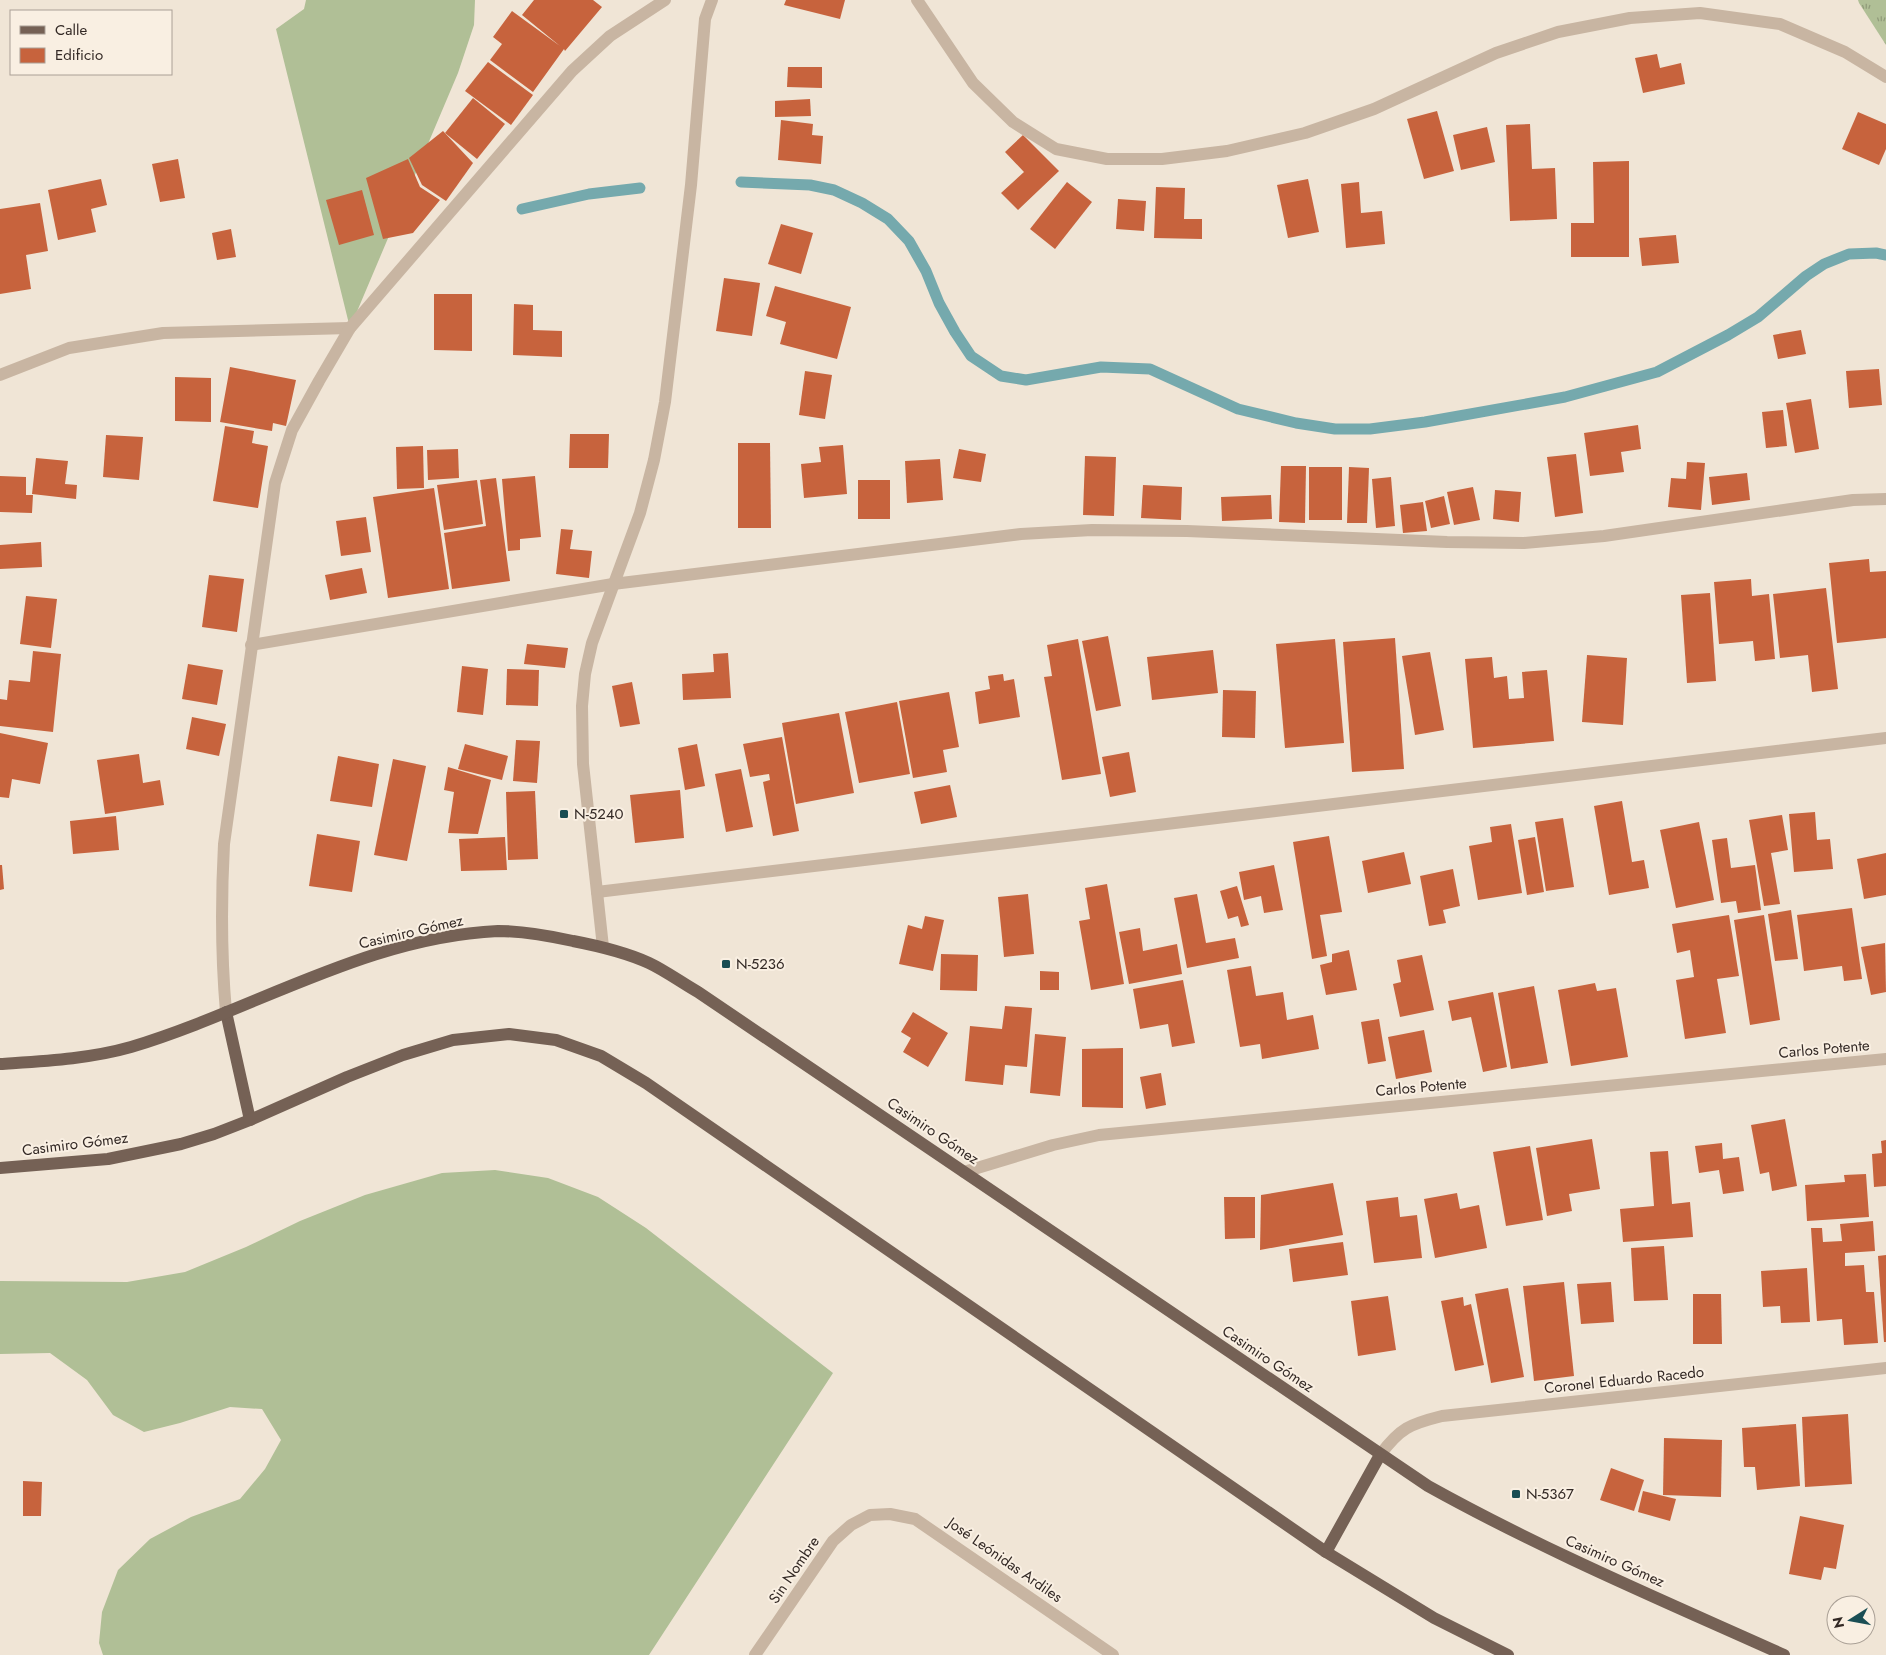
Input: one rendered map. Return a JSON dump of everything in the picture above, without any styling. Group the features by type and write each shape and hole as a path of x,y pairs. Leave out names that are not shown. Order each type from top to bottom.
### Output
{"main road":[{"name":"Casimiro Gómez","path":"0,1064 69,1058 129,1047 226,1012 334,968 390,950 447,937 499,931 552,937 603,947 650,963 698,992 1428,1486 1486,1518 1548,1548 1784,1655"},
{"path":"226,1012 250,1120"},
{"name":"Casimiro Gómez","path":"0,1168 99,1160 182,1144 250,1120 347,1077 403,1055 454,1040 509,1034 556,1040 601,1056 646,1083 1326,1552 1434,1618 1508,1655"},
{"path":"1326,1552 1380,1455"}],"street":[{"path":"226,1012 221,942 224,844 275,483 292,430 318,380 350,328 572,72 610,36 665,0"},
{"path":"603,947 584,764 582,706 585,674 592,643 640,513 654,460 665,402 691,185 704,28 712,0"},
{"path":"917,0 973,83 1013,122 1056,149 1107,159 1162,158 1227,152 1305,133 1374,109 1496,53 1558,32 1630,18 1700,13 1780,24 1845,52 1886,77"},
{"path":"0,375 69,348 163,333 350,328"},
{"path":"251,645 614,584 1022,534 1092,530 1187,531 1447,542 1524,543 1604,536 1853,500 1886,499"},
{"path":"597,892 1886,738"},
{"name":"Carlos Potente","path":"964,1172 1053,1145 1099,1135 1886,1059"},
{"name":"Coronel Eduardo Racedo","path":"1380,1455 1392,1438 1406,1428 1442,1416 1886,1368"},
{"name":"José Leónidas Ardiles","path":"870,1515 890,1514 915,1519 1113,1655"},
{"name":"Sin Nombre","path":"755,1655 833,1541 851,1525 870,1515"}],"green space":[{"path":"306,0 475,0 474,25 458,73 350,328 276,29 304,9"},
{"path":"1858,0 1886,0 1886,45 1859,3"},
{"path":"495,1170 548,1178 598,1197 646,1228 833,1373 649,1655 103,1655 99,1643 102,1612 118,1570 150,1539 191,1517 240,1499 265,1469 281,1440 262,1409 230,1407 144,1432 113,1415 87,1380 50,1353 0,1354 0,1281 127,1282 185,1272 246,1247 300,1221 365,1195 442,1173"}],"building":[{"path":"534,0 593,0 602,7 565,51 564,49 533,92 490,60 502,44 493,37 512,11 560,46 522,15"},
{"path":"786,0 845,0 840,19 784,5"},
{"path":"1657,54 1660,68 1681,63 1685,84 1643,93 1635,58"},
{"path":"488,62 533,95 511,125 465,91"},
{"path":"788,67 822,67 822,88 787,87"},
{"path":"473,98 505,124 477,159 445,133"},
{"path":"810,99 811,116 775,117 775,101"},
{"path":"1437,111 1454,171 1424,179 1407,119"},
{"path":"1858,112 1886,124 1886,149 1879,165 1842,149"},
{"path":"781,120 813,124 812,135 823,136 821,164 778,160"},
{"path":"1530,124 1532,169 1555,168 1557,219 1510,221 1506,125"},
{"path":"1487,127 1495,162 1461,170 1453,135"},
{"path":"443,131 473,163 446,201 422,185 409,158"},
{"path":"1023,135 1059,171 1018,210 1001,193 1024,172 1005,152"},
{"path":"178,159 185,198 160,202 152,164"},
{"path":"408,159 420,187 440,200 413,233 383,239 366,178"},
{"path":"1629,161 1629,257 1571,257 1571,223 1594,223 1593,162"},
{"path":"101,179 107,205 91,209 96,232 58,240 48,190"},
{"path":"1308,179 1319,232 1288,238 1277,185"},
{"path":"1067,182 1092,202 1055,249 1030,229"},
{"path":"1359,182 1361,213 1382,211 1385,244 1346,248 1341,184"},
{"path":"1156,187 1185,188 1184,219 1202,219 1202,239 1154,238"},
{"path":"362,190 374,235 339,245 326,200"},
{"path":"1118,199 1146,201 1144,231 1116,229"},
{"path":"40,203 48,251 26,255 31,289 0,294 0,209"},
{"path":"781,224 813,233 801,274 768,264"},
{"path":"231,229 236,257 217,260 212,233"},
{"path":"1676,235 1679,263 1642,266 1639,238"},
{"path":"724,278 760,283 752,336 716,331"},
{"path":"775,286 851,307 837,359 780,344 786,322 766,316"},
{"path":"434,294 472,294 472,351 434,350"},
{"path":"514,304 533,305 533,330 562,331 562,357 513,355"},
{"path":"1801,330 1806,354 1778,359 1773,335"},
{"path":"230,367 296,380 286,426 273,423 272,431 220,422"},
{"path":"1879,369 1882,405 1849,408 1846,371"},
{"path":"805,371 832,375 825,419 799,415"},
{"path":"175,377 211,378 211,422 175,421"},
{"path":"1811,399 1819,449 1795,453 1786,403"},
{"path":"1783,410 1787,446 1766,448 1762,412"},
{"path":"1638,425 1641,449 1621,452 1624,472 1590,476 1584,433"},
{"path":"225,426 254,431 252,443 268,446 258,508 213,501"},
{"path":"570,434 609,434 608,468 569,468"},
{"path":"106,435 143,437 139,480 103,477"},
{"path":"738,443 770,443 771,528 738,528"},
{"path":"843,445 847,494 804,498 801,464 821,462 819,447"},
{"path":"423,446 424,488 397,489 396,447"},
{"path":"458,449 459,478 428,480 427,450"},
{"path":"959,449 986,454 981,482 953,478"},
{"path":"1576,454 1583,513 1555,517 1547,457"},
{"path":"1085,456 1116,457 1114,516 1083,515"},
{"path":"36,458 68,461 65,484 77,485 76,499 32,494"},
{"path":"940,459 943,500 907,503 905,461"},
{"path":"1687,462 1705,463 1701,510 1668,507 1671,478 1686,479"},
{"path":"1281,466 1306,466 1305,523 1279,522"},
{"path":"1309,467 1342,467 1342,520 1309,520"},
{"path":"1349,467 1369,468 1367,523 1347,523"},
{"path":"1747,473 1750,500 1712,505 1709,477"},
{"path":"0,476 26,477 26,495 33,495 32,513 0,512"},
{"path":"535,476 541,537 520,539 520,550 508,551 502,479"},
{"path":"1391,477 1395,526 1376,528 1372,479"},
{"path":"496,478 510,581 452,589 444,533 486,526 480,480"},
{"path":"477,480 483,524 444,530 437,485"},
{"path":"858,480 890,480 890,519 858,519"},
{"path":"1143,485 1182,487 1181,520 1141,518"},
{"path":"1473,487 1480,520 1454,525 1447,492"},
{"path":"434,488 449,589 388,598 373,497"},
{"path":"1495,490 1521,492 1519,522 1493,519"},
{"path":"1271,495 1272,519 1222,521 1221,497"},
{"path":"1444,496 1450,524 1431,528 1425,501"},
{"path":"1423,502 1427,531 1403,533 1400,505"},
{"path":"366,517 371,552 341,556 336,521"},
{"path":"561,529 573,530 570,549 592,551 589,578 556,574"},
{"path":"41,542 42,567 0,569 0,545"},
{"path":"1869,559 1870,572 1886,571 1886,638 1837,643 1829,563"},
{"path":"362,568 367,593 330,600 325,575"},
{"path":"209,575 244,579 237,632 202,627"},
{"path":"1751,579 1752,596 1769,594 1775,659 1755,661 1753,641 1719,644 1714,582"},
{"path":"1826,588 1838,689 1812,692 1808,655 1780,658 1773,594"},
{"path":"1710,593 1716,681 1687,683 1681,595"},
{"path":"26,596 57,599 51,648 20,644"},
{"path":"1108,636 1121,706 1096,711 1082,641"},
{"path":"1395,638 1404,769 1352,772 1343,642"},
{"path":"1078,639 1101,774 1062,780 1044,677 1052,676 1047,645"},
{"path":"1335,639 1344,743 1285,748 1276,644"},
{"path":"527,644 568,648 565,668 524,664"},
{"path":"1213,650 1218,693 1152,700 1147,657"},
{"path":"33,651 61,654 53,732 0,726 0,699 7,700 9,680 30,682"},
{"path":"1430,652 1444,730 1415,735 1402,656"},
{"path":"728,653 731,698 683,700 682,674 714,672 713,654"},
{"path":"1587,655 1627,658 1623,725 1582,722"},
{"path":"1492,657 1494,678 1507,676 1509,699 1524,698 1522,672 1547,670 1554,741 1473,748 1465,659"},
{"path":"188,664 223,670 217,705 182,699"},
{"path":"462,666 488,669 483,715 457,712"},
{"path":"507,669 539,670 538,706 506,705"},
{"path":"1003,674 1004,681 1014,679 1020,717 979,724 975,692 990,689 988,676"},
{"path":"632,682 640,724 620,727 612,686"},
{"path":"1223,690 1256,691 1255,738 1222,737"},
{"path":"949,692 959,747 943,750 947,772 913,778 899,701"},
{"path":"897,702 910,774 859,783 845,712"},
{"path":"839,713 854,793 796,804 782,723"},
{"path":"192,717 226,724 219,756 186,749"},
{"path":"0,733 48,743 40,784 12,779 9,798 0,797"},
{"path":"782,737 799,831 773,836 763,782 770,780 769,774 750,777 743,744"},
{"path":"516,740 540,741 537,783 513,781"},
{"path":"465,744 508,756 502,780 458,769"},
{"path":"697,744 705,786 685,790 678,748"},
{"path":"1129,752 1136,792 1110,797 1102,757"},
{"path":"139,754 143,783 160,780 164,805 105,814 97,760"},
{"path":"338,756 379,764 372,807 330,801"},
{"path":"393,759 426,766 407,861 374,855"},
{"path":"448,767 491,780 478,834 448,833 454,792 444,790"},
{"path":"741,769 753,827 726,832 715,774"},
{"path":"950,785 957,817 921,824 914,792"},
{"path":"680,790 684,838 635,843 630,795"},
{"path":"535,791 538,859 508,860 506,792"},
{"path":"1622,801 1632,862 1644,860 1649,888 1609,895 1594,806"},
{"path":"1815,812 1817,840 1830,839 1833,869 1794,872 1789,814"},
{"path":"1782,815 1788,850 1771,853 1780,904 1764,906 1749,820"},
{"path":"116,816 119,850 73,854 70,821"},
{"path":"1563,818 1574,887 1546,891 1535,822"},
{"path":"1699,822 1714,900 1676,908 1660,830"},
{"path":"1511,824 1522,893 1478,900 1469,846 1492,842 1490,827"},
{"path":"317,834 360,841 352,892 309,886"},
{"path":"1329,836 1342,912 1320,915 1327,956 1312,959 1293,842"},
{"path":"505,837 507,870 461,871 459,839"},
{"path":"1535,837 1544,892 1527,895 1518,840"},
{"path":"1727,838 1731,868 1755,865 1761,910 1738,913 1736,901 1721,903 1712,840"},
{"path":"1404,852 1411,884 1368,893 1362,861"},
{"path":"1886,853 1886,895 1864,899 1857,859"},
{"path":"0,865 2,865 4,889 0,890"},
{"path":"1274,865 1283,910 1264,913 1261,896 1244,900 1239,872"},
{"path":"1453,869 1460,906 1443,910 1446,923 1429,926 1420,876"},
{"path":"1107,884 1124,984 1091,990 1079,921 1090,919 1085,888"},
{"path":"1237,886 1249,925 1241,927 1238,916 1228,919 1220,891"},
{"path":"1028,894 1034,954 1004,957 998,897"},
{"path":"1197,894 1206,943 1235,938 1239,958 1187,968 1174,898"},
{"path":"1852,908 1862,979 1844,981 1842,966 1804,971 1797,915"},
{"path":"1791,910 1798,959 1775,961 1768,914"},
{"path":"1729,915 1739,976 1717,979 1726,1033 1685,1039 1676,980 1694,977 1690,950 1677,953 1672,924"},
{"path":"1764,915 1780,1020 1750,1025 1734,920"},
{"path":"925,916 944,920 933,971 899,964 908,925 922,929"},
{"path":"1140,928 1143,951 1177,944 1182,974 1129,984 1119,932"},
{"path":"1885,943 1886,992 1871,995 1861,947"},
{"path":"1349,950 1357,990 1326,995 1320,965 1332,962 1332,954"},
{"path":"941,954 978,955 977,991 940,990"},
{"path":"1422,955 1434,1010 1400,1017 1393,984 1401,982 1397,960"},
{"path":"1251,966 1256,996 1283,992 1287,1020 1313,1015 1319,1049 1262,1059 1260,1044 1240,1047 1227,970"},
{"path":"1040,971 1059,972 1059,990 1040,990"},
{"path":"1183,980 1195,1043 1172,1047 1168,1024 1140,1029 1133,989"},
{"path":"1595,983 1597,991 1616,988 1628,1057 1571,1066 1558,990"},
{"path":"1534,986 1548,1063 1511,1069 1498,993"},
{"path":"1493,992 1507,1067 1483,1072 1471,1017 1452,1021 1448,1001"},
{"path":"1005,1006 1032,1008 1027,1067 1005,1065 1003,1085 965,1081 970,1026 1002,1029"},
{"path":"913,1012 948,1033 928,1067 903,1052 911,1038 901,1032"},
{"path":"1379,1019 1386,1061 1368,1064 1361,1022"},
{"path":"1424,1030 1432,1072 1396,1079 1388,1037"},
{"path":"1035,1034 1066,1037 1060,1096 1030,1093"},
{"path":"1123,1048 1123,1108 1082,1107 1082,1049"},
{"path":"1161,1073 1166,1105 1146,1109 1140,1077"},
{"path":"1785,1119 1797,1186 1772,1191 1769,1172 1760,1174 1751,1125"},
{"path":"1592,1139 1600,1189 1569,1194 1572,1211 1547,1216 1536,1148"},
{"path":"1886,1140 1886,1186 1874,1187 1872,1154 1882,1153 1881,1141"},
{"path":"1722,1143 1723,1159 1739,1157 1744,1191 1723,1194 1719,1170 1699,1173 1695,1146"},
{"path":"1530,1146 1543,1220 1506,1226 1493,1152"},
{"path":"1668,1151 1672,1204 1690,1202 1693,1237 1623,1242 1620,1209 1654,1206 1650,1152"},
{"path":"1866,1174 1869,1217 1807,1221 1805,1185 1845,1182 1844,1175"},
{"path":"1333,1183 1343,1235 1260,1250 1261,1195"},
{"path":"1457,1193 1460,1209 1479,1205 1487,1248 1435,1258 1424,1199"},
{"path":"1224,1197 1255,1197 1255,1238 1225,1239"},
{"path":"1398,1197 1400,1217 1417,1215 1422,1258 1374,1263 1366,1201"},
{"path":"1873,1221 1875,1251 1845,1253 1845,1266 1864,1265 1866,1292 1874,1292 1878,1343 1844,1345 1842,1319 1817,1321 1811,1228 1822,1228 1823,1242 1842,1241 1840,1224"},
{"path":"1343,1242 1348,1275 1293,1282 1289,1249"},
{"path":"1664,1246 1668,1300 1634,1301 1631,1248"},
{"path":"1886,1255 1886,1342 1884,1342 1878,1256"},
{"path":"1807,1268 1810,1322 1781,1323 1780,1306 1763,1307 1761,1271"},
{"path":"1564,1282 1574,1376 1534,1381 1523,1286"},
{"path":"1611,1282 1614,1322 1581,1324 1577,1284"},
{"path":"1508,1288 1524,1377 1491,1383 1475,1294"},
{"path":"1693,1294 1721,1294 1722,1344 1693,1344"},
{"path":"1388,1296 1396,1350 1358,1356 1351,1301"},
{"path":"1463,1297 1464,1306 1471,1304 1484,1365 1455,1371 1441,1301"},
{"path":"1848,1414 1852,1484 1805,1487 1802,1417"},
{"path":"1796,1424 1800,1486 1757,1490 1755,1467 1744,1467 1742,1428"},
{"path":"1664,1438 1722,1440 1721,1497 1663,1495"},
{"path":"1611,1468 1644,1480 1634,1511 1600,1500"},
{"path":"23,1481 42,1482 41,1516 23,1516"},
{"path":"1643,1491 1676,1499 1670,1521 1638,1512"},
{"path":"1800,1516 1844,1525 1836,1569 1824,1567 1821,1580 1789,1574"}],"waterway":[{"path":"741,182 810,185 834,190 862,203 888,219 909,241 926,271 939,303 971,356 1001,376 1026,380 1101,367 1150,369 1238,409 1296,423 1335,429 1370,429 1425,422 1565,397 1657,372 1758,317 1806,276 1824,264 1849,254 1876,253 1886,255"},
{"path":"522,209 589,194 640,188"}],"place":[{"name":"N-5240","path":"564,814"},
{"name":"N-5236","path":"726,964"},
{"name":"N-5367","path":"1516,1494"}]}
